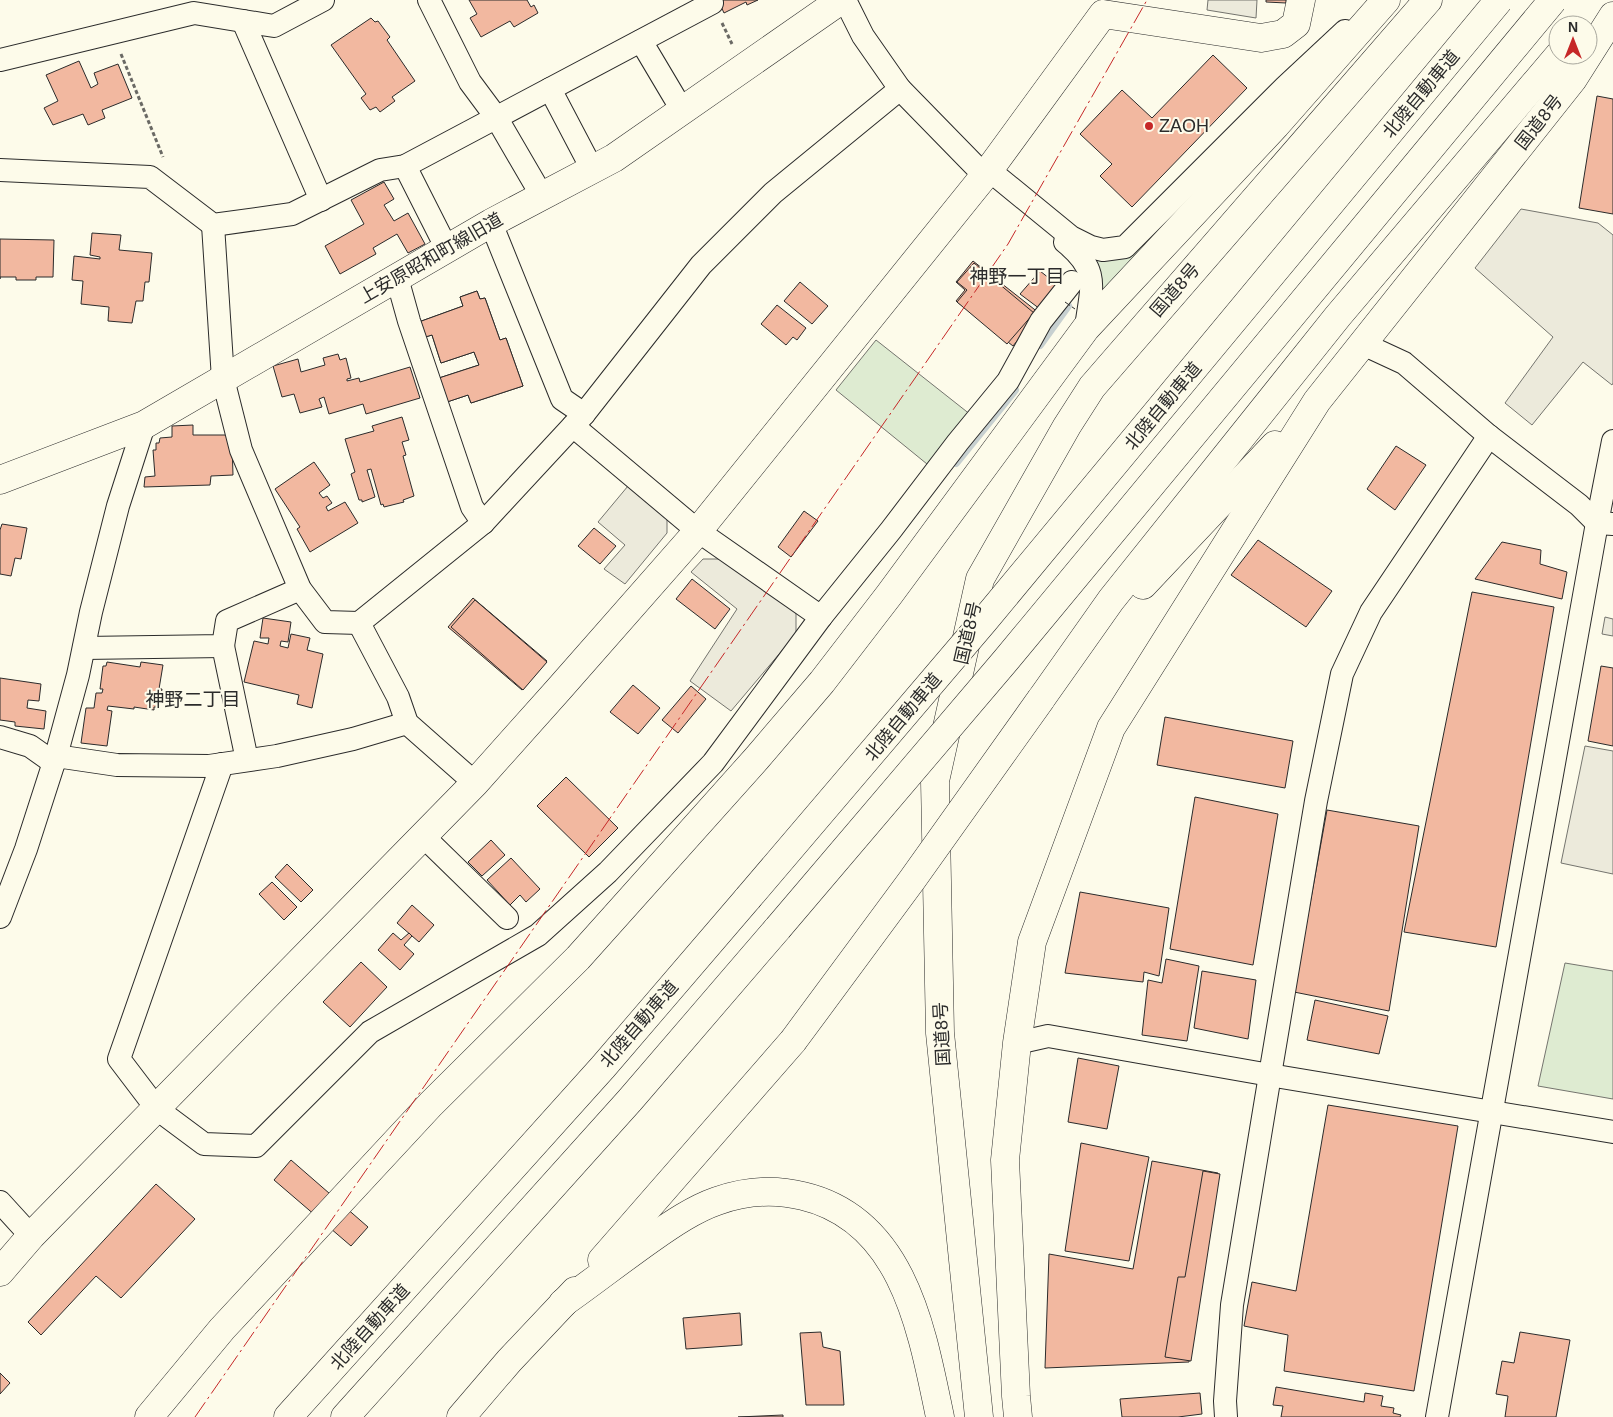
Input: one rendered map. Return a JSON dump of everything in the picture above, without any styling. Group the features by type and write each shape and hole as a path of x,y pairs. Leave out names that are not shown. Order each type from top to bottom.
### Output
{"main road":[{"name":"上安原昭和町線旧道","path":"0,480 144,425 491,223 614,158 841,0"},
{"path":"0,1272 31,1236 475,783 698,531 985,175 1104,7 1261,38 1283,34 1296,24 1301,0"},
{"path":"149,1417 222,1329 431,1104 578,958 757,758 822,682 878,609 1086,328 1276,125 1386,0"},
{"name":"国道8号","path":"978,1417 940,1033 935,781 980,578 1067,426 1092,387 1428,0"},
{"name":"北陸自動車道","path":"288,1417 603,1066 748,898 984,621 1499,0"},
{"path":"346,1417 630,1100 778,928 1006,660 1553,0"},
{"path":"1596,15 1610,0"},
{"name":"国道8号","path":"1018,1417 1015,1387 1006,1160 1017,1043 1032,942 1110,728 1317,401 1573,79 1613,16"},
{"path":"1573,79 1613,43"},
{"path":"461,1417 509,1360 564,1304 793,1041 912,880 1117,592 1338,316 1551,65"},
{"path":"1092,387 1113,345 1276,125"},
{"path":"1041,699 1187,537 1317,401"},
{"path":"564,1304 636,1249 680,1219 718,1200 753,1192 787,1192 818,1200 849,1216 876,1239 895,1267 914,1310 929,1365 940,1417"}],"street":[{"path":"0,60 194,13 274,26 323,0"},
{"path":"429,0 470,82 496,118 542,196"},
{"path":"845,0 863,36 900,88 985,175 1080,253 1088,266 1092,284 1086,328"},
{"path":"985,175 1070,237 1090,247 1102,250 1125,247 1285,87 1347,28 1386,0"},
{"path":"0,170 150,177 213,224 292,214 380,170 405,166 712,3"},
{"path":"243,21 321,200"},
{"path":"641,41 682,110"},
{"path":"213,224 223,379 241,450 300,589 325,622 359,623 483,523 579,420 701,265 773,193 900,88"},
{"path":"550,89 592,169"},
{"path":"405,166 447,249"},
{"path":"491,223 562,399 579,420 698,531 821,617"},
{"path":"397,278 409,321 472,507 483,523"},
{"path":"222,764 120,1060 157,1109 204,1144 256,1146 370,1032 538,935 608,872 713,763 821,617 1008,381 1041,321 1072,282"},
{"path":"1363,344 1404,363 1489,436 1605,524"},
{"path":"0,917 26,849 55,760 118,506 144,425"},
{"path":"1226,1417 1225,1401 1232,1305 1316,801 1342,674 1371,612 1489,436"},
{"path":"1437,1417 1492,1112 1605,524 1613,441"},
{"path":"247,760 223,646 227,621 300,589"},
{"path":"359,623 398,697 407,723 475,783"},
{"path":"84,648 223,646"},
{"path":"0,736 30,746 55,760 117,766 208,766 277,756 353,739 407,723"},
{"path":"423,836 507,918"},
{"path":"1017,1043 1048,1036 1613,1132"},
{"path":"0,1202 31,1236"}],"path":[{"path":"712,3 744,68"},
{"path":"112,33 171,176 158,183"}],"green space":[{"path":"1156,237 1096,306 1094,258 1127,256"},
{"path":"876,340 971,415 927,464 836,390"},
{"path":"1565,963 1613,971 1613,1099 1538,1086"}],"shaded area":[{"path":"1208,0 1257,0 1256,18 1207,10"},
{"path":"1521,209 1598,223 1613,235 1613,383 1612,385 1583,362 1532,425 1505,403 1553,337 1475,268"},
{"path":"628,486 667,514 667,533 625,584 604,569 625,545 598,522"},
{"path":"703,559 724,559 796,612 796,634 731,711 690,681 737,609 691,572"},
{"path":"1605,617 1613,619 1613,636 1602,634"},
{"path":"1585,746 1613,751 1613,874 1561,863"}],"building":[{"path":"469,0 527,0 531,7 534,5 538,13 514,27 510,21 481,37 470,18 477,14"},
{"path":"718,0 758,0 747,5 746,2 724,13"},
{"path":"1266,0 1286,0 1286,3 1266,2"},
{"path":"371,18 375,22 378,21 390,37 387,40 415,81 392,97 395,101 380,112 376,107 370,110 361,98 366,94 331,45"},
{"name":"ZAOH","path":"1213,55 1247,88 1132,207 1100,176 1112,164 1080,134 1122,90 1152,118"},
{"path":"79,61 91,88 98,84 94,73 118,64 132,98 102,110 105,118 88,125 83,114 53,125 44,108 58,101 46,75"},
{"path":"1597,96 1613,99 1613,214 1579,208"},
{"path":"384,182 394,199 384,205 394,221 408,213 425,244 408,253 397,234 373,248 376,254 340,274 325,246 364,224 351,200"},
{"path":"92,233 121,235 119,250 152,253 149,282 145,282 143,301 136,301 132,323 108,321 109,307 81,304 83,281 72,280 74,256 100,259 100,257 90,255"},
{"path":"0,239 54,240 53,277 36,277 36,280 16,280 16,277 0,277"},
{"path":"973,261 1039,313 1013,346 956,301 965,290 956,282"},
{"path":"974,263 1034,313 1007,344 957,302 967,290 957,282"},
{"path":"1040,271 1059,286 1040,309 1020,294"},
{"path":"800,282 828,306 812,324 784,301"},
{"path":"477,291 480,299 485,298 500,340 506,338 523,386 471,403 468,395 447,402 439,378 479,365 474,352 441,363 432,335 422,338 416,323 463,306 460,297"},
{"path":"477,291 480,299 485,298 500,340 506,338 523,386 471,403 468,395 447,402 439,378 479,365 474,352 441,363 432,335 422,338 416,323 463,306 460,297"},
{"path":"777,305 806,328 797,340 793,337 786,345 761,324"},
{"path":"338,354 340,360 346,358 351,378 347,379 347,381 359,378 360,382 410,367 420,398 366,414 363,404 329,414 324,397 319,399 322,407 300,413 294,394 282,397 273,366 298,359 301,372 325,365 323,358"},
{"path":"402,417 409,440 402,442 406,455 403,456 414,496 403,500 404,502 384,507 383,504 381,505 371,469 367,470 375,497 362,502 362,500 359,500 351,474 355,472 345,439 374,431 372,426"},
{"path":"193,425 193,435 228,435 232,444 233,475 211,476 210,485 144,487 145,477 155,476 153,450 156,450 156,443 159,443 160,438 172,437 172,426"},
{"path":"1396,446 1426,465 1395,510 1367,489"},
{"path":"314,462 330,485 319,493 323,498 327,496 332,503 326,507 328,511 345,502 358,523 310,552 297,529 300,527 275,489"},
{"path":"804,511 818,521 791,557 778,547"},
{"path":"2,524 27,528 21,559 15,558 11,576 0,574 0,530"},
{"path":"594,528 616,546 600,564 578,546"},
{"path":"1258,540 1332,591 1306,627 1231,575"},
{"path":"1502,542 1541,550 1540,564 1567,572 1562,599 1475,579"},
{"path":"692,579 730,609 715,629 676,599"},
{"path":"1472,592 1554,607 1496,947 1404,932"},
{"path":"473,598 547,661 522,690 448,627"},
{"path":"475,600 547,662 523,690 451,627"},
{"path":"263,618 291,622 288,642 281,641 280,646 288,648 291,634 310,638 307,650 323,654 312,708 297,704 299,695 244,682 254,641 268,644 269,638 260,638"},
{"path":"107,662 140,667 141,662 163,665 159,689 162,689 159,707 154,707 154,710 108,706 107,710 112,711 107,746 81,743 86,708 94,708 96,693 102,693 103,689 100,689 103,666 106,666"},
{"path":"1601,666 1613,668 1613,746 1588,741"},
{"path":"0,678 41,684 39,701 28,700 27,708 46,711 44,729 15,726 15,722 0,720"},
{"path":"633,685 660,708 638,734 610,712"},
{"path":"691,686 706,699 678,733 662,720"},
{"path":"1165,717 1293,741 1285,788 1157,765"},
{"path":"566,777 618,828 589,857 537,806"},
{"path":"1195,797 1278,814 1253,965 1170,949"},
{"path":"1327,810 1419,826 1389,1011 1294,992"},
{"path":"491,840 505,855 482,876 468,862"},
{"path":"511,858 540,889 526,902 520,895 510,905 487,880"},
{"path":"287,864 313,890 301,902 275,877"},
{"path":"272,882 297,907 284,920 259,894"},
{"path":"1080,892 1169,908 1159,976 1144,972 1143,982 1065,973"},
{"path":"412,905 434,925 419,942 397,923"},
{"path":"393,933 401,940 409,933 412,936 404,945 414,954 400,970 378,950"},
{"path":"1166,959 1199,966 1187,1041 1142,1035 1148,980 1162,983"},
{"path":"361,962 387,987 350,1027 323,1002"},
{"path":"1202,971 1256,980 1248,1039 1194,1028"},
{"path":"1315,1000 1388,1016 1379,1054 1307,1040"},
{"path":"1078,1058 1119,1066 1107,1129 1068,1122"},
{"path":"1328,1105 1458,1126 1414,1391 1284,1371 1288,1335 1244,1326 1252,1282 1296,1291"},
{"path":"1081,1143 1149,1157 1129,1261 1065,1251"},
{"path":"291,1160 368,1227 351,1246 274,1180"},
{"path":"1152,1161 1218,1173 1189,1362 1045,1368 1049,1254 1133,1269"},
{"path":"1203,1171 1220,1174 1191,1361 1165,1357 1178,1277 1185,1277"},
{"path":"156,1184 195,1219 121,1298 96,1276 41,1335 28,1322"},
{"path":"740,1313 742,1345 686,1349 683,1318"},
{"path":"821,1332 823,1347 840,1351 844,1405 806,1405 800,1333"},
{"path":"1520,1332 1570,1340 1556,1417 1505,1417 1508,1396 1496,1394 1502,1361 1514,1363"},
{"path":"0,1373 10,1383 0,1394"},
{"path":"1276,1387 1364,1402 1365,1393 1383,1396 1381,1406 1394,1408 1393,1413 1401,1415 1400,1417 1281,1417 1283,1406 1273,1405"},
{"path":"1200,1393 1202,1414 1178,1417 1122,1417 1120,1399"},
{"path":"783,1415 783,1417 738,1417"}],"waterway":[{"path":"1040,345 1068,306"},
{"path":"956,463 1015,390"}],"fence":[{"path":"1065,302 1075,309"}],"power":[{"path":"195,1417 1008,244 1147,0"}],"place":[{"name":"ZAOH","path":"1149,126"}],"district":[{"name":"神野一丁目","path":"1017,276"},
{"name":"神野二丁目","path":"193,699"}]}
